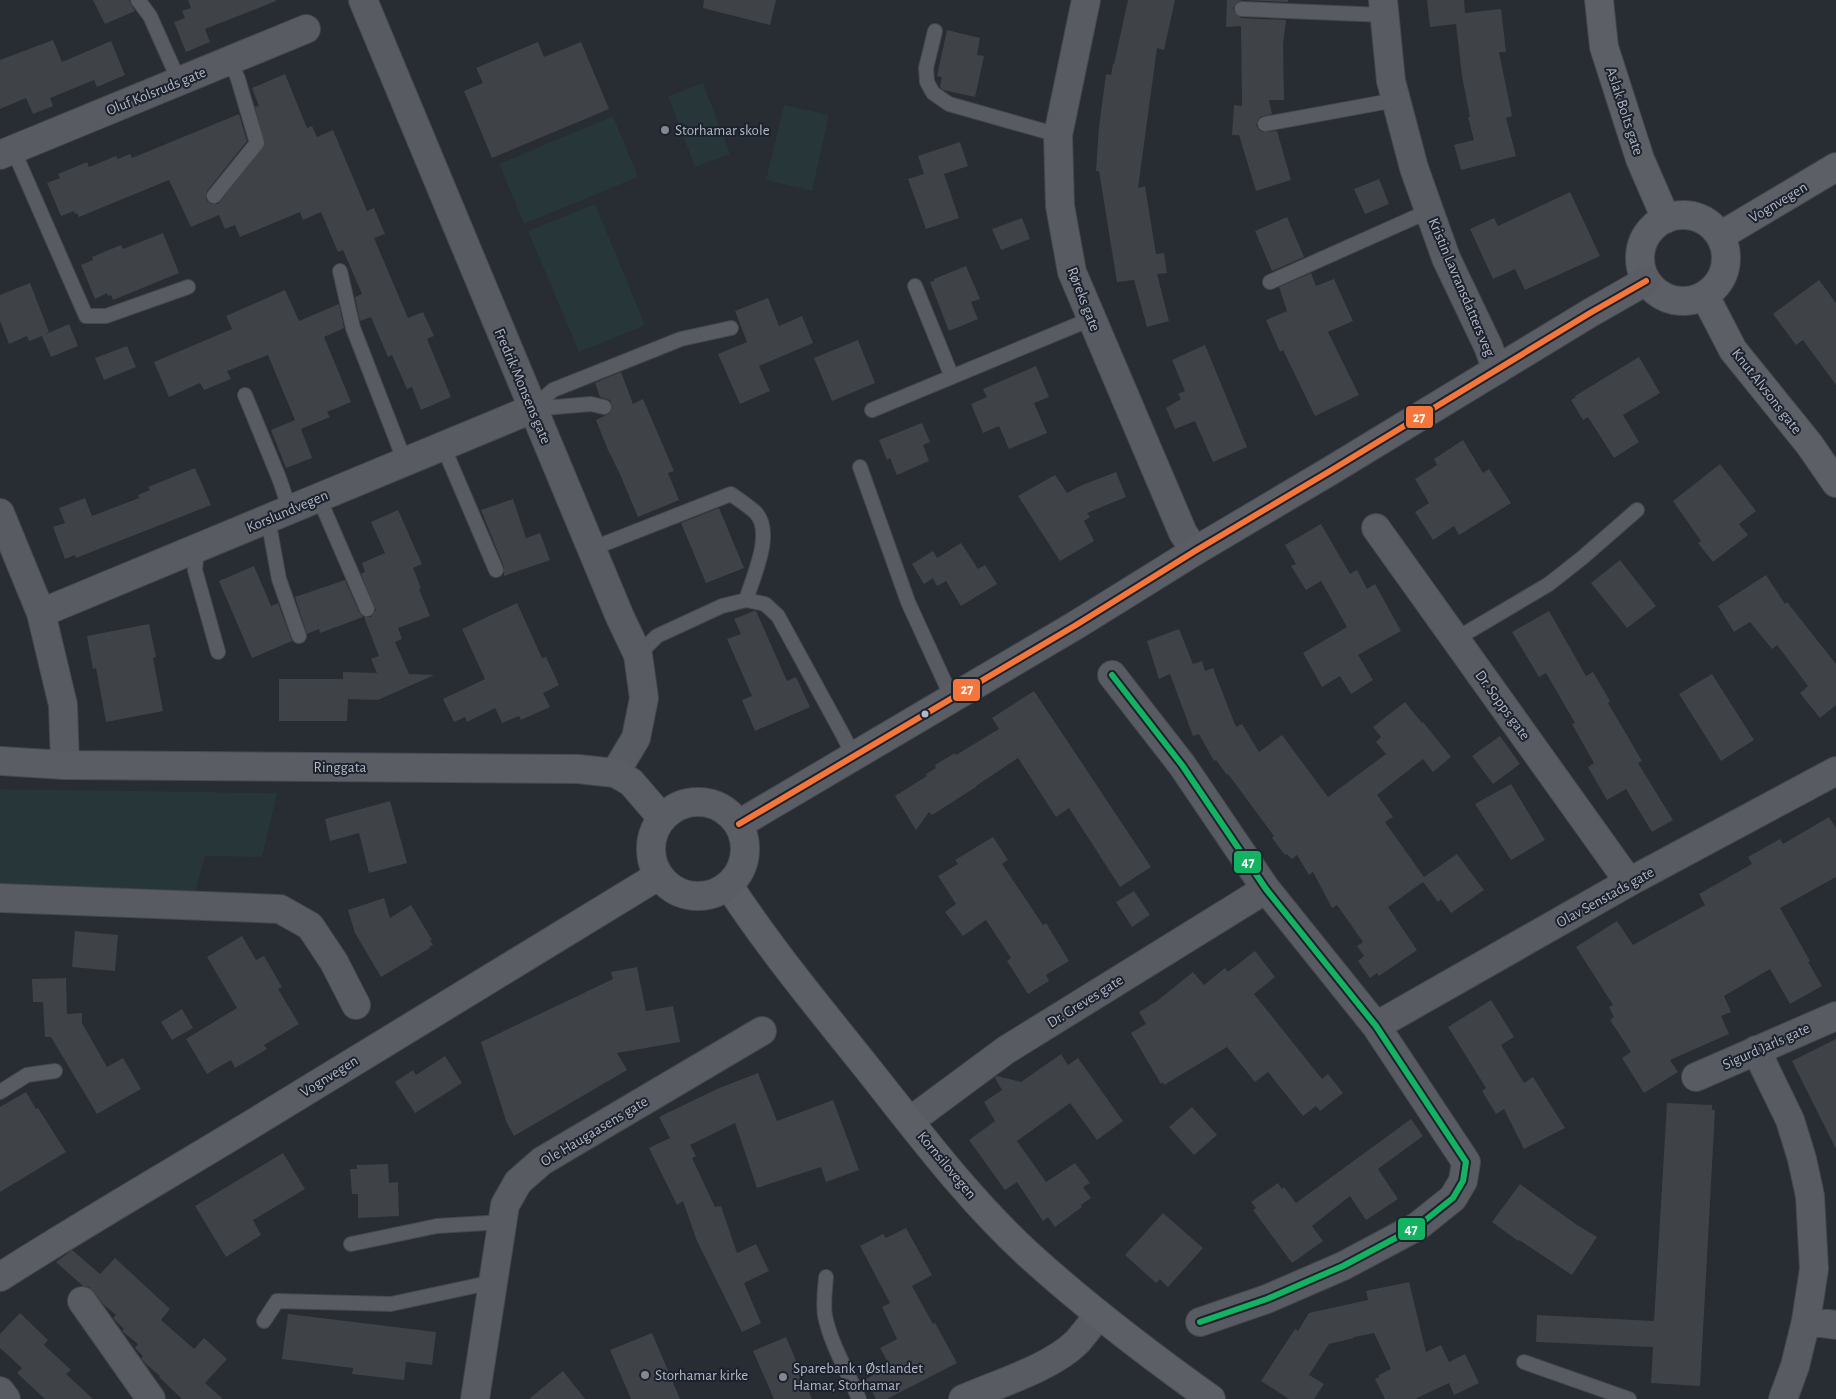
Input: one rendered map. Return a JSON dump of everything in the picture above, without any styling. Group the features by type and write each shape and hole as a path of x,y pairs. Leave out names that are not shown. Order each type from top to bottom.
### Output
{"main road":[{"name":"Aslak Bolts gate","path":"1598,0 1604,47 1640,159 1666,218"},
{"name":"Vognvegen","path":"1720,236 1836,167"},
{"path":"1678,215 1696,217 1712,226 1720,236 1726,249 1725,269 1716,288 1704,296 1692,301 1679,302 1666,298 1654,291 1646,281 1640,268 1640,252 1644,238 1653,226 1666,218 1678,215"},
{"path":"739,824 1076,625 1194,551 1330,472 1590,313 1646,281"},
{"name":"Knut Alvsons gate","path":"1704,296 1733,350 1809,444 1836,483"},
{"name":"Ringgata","path":"0,761 65,765 578,769 615,773 631,782 662,818"},
{"path":"699,801 714,804 726,810 739,824 745,839 746,853 738,876 729,886 717,893 694,897 674,890 658,876 651,858 651,838 662,818 679,805 699,801"},
{"name":"Vognvegen","path":"0,1276 658,876"},
{"name":"Kornsilovegen","path":"729,886 758,930 910,1121 992,1218 1027,1254 1099,1315 1144,1351 1211,1399"}],"street":[{"name":"Fredrik Monsens gate","path":"363,0 532,409 638,655 644,698 638,730 636,738 615,773"},
{"name":"Røreks gate","path":"1086,0 1058,135 1060,206 1070,262 1072,272 1091,319 1183,533 1194,551"},
{"name":"Kristin Lavransdatters veg","path":"1383,7 1392,81 1414,168 1446,258 1488,346 1497,370"},
{"name":"Oluf Kolsruds gate","path":"5,149 306,29"},
{"name":"Korslundvegen","path":"41,613 532,409"},
{"path":"0,513 41,613 63,705 65,765"},
{"name":"Dr. Sopps gate","path":"1376,528 1629,882"},
{"path":"1112,675 1182,765 1266,889 1376,1026 1466,1162 1463,1180 1453,1198 1418,1226 1343,1266 1267,1298 1200,1322"},
{"name":"Olav Senstads gate","path":"1376,1026 1629,882 1836,771"},
{"name":"Dr. Greves gate","path":"910,1121 1006,1050 1266,889"},
{"path":"0,898 280,909 310,926 334,962 356,1005"},
{"name":"Sigurd Jarls gate","path":"1696,1077 1836,1016"},
{"name":"Ole Haugaasens gate","path":"475,1399 505,1205 518,1182 542,1161 762,1031"},
{"path":"1756,1050 1790,1120 1802,1159 1810,1196 1814,1269 1806,1321 1795,1366 1783,1399"},
{"path":"82,1301 152,1399"},
{"path":"963,1399 1043,1365 1058,1356 1076,1342 1099,1315"},
{"path":"1806,1321 1836,1325"},
{"path":"0,1391 6,1399"}],"lane":[{"path":"138,0 150,16 179,81"},
{"path":"1242,9 1383,7"},
{"path":"935,31 926,68 927,82 933,93 949,104 1058,135"},
{"path":"214,196 257,144 238,78 230,60"},
{"path":"1265,124 1396,100"},
{"path":"5,149 86,316 106,316 188,287"},
{"path":"1270,282 1429,211"},
{"path":"340,271 353,328 405,462"},
{"path":"915,286 952,377"},
{"path":"872,410 1091,319"},
{"path":"532,409 553,390 681,339 732,328"},
{"path":"245,395 279,478 279,579 299,636"},
{"path":"532,409 591,404 604,407"},
{"path":"443,446 496,570"},
{"path":"860,467 908,602 952,698"},
{"path":"591,549 731,494 756,514 763,527 763,544 746,600"},
{"path":"320,498 367,609"},
{"path":"1456,639 1549,584 1637,510"},
{"path":"197,549 195,570 218,652"},
{"path":"638,655 657,636 722,606 746,600 765,604 778,616 854,757"},
{"path":"0,1092 26,1075 55,1071"},
{"path":"351,1244 437,1226 502,1222"},
{"path":"826,1277 824,1302 827,1324 838,1354 859,1399"},
{"path":"264,1321 277,1301 391,1304 493,1282"},
{"path":"1524,1362 1629,1399"}],"shaded area":[{"path":"703,83 730,154 695,167 668,96"},
{"path":"784,105 829,115 812,191 766,180"},
{"path":"613,116 638,177 524,224 499,164"},
{"path":"595,204 645,325 579,352 528,231"},
{"path":"0,789 277,793 262,857 205,856 195,893 0,891"}],"building":[{"path":"93,0 129,0 135,11 105,24"},
{"path":"188,0 276,1 205,29 210,42 186,52 174,22 185,18 182,11 191,8"},
{"path":"704,0 776,0 770,25 703,8"},
{"path":"1128,0 1175,0 1164,50 1157,48 1138,188 1145,186 1156,254 1164,253 1167,273 1157,274 1169,321 1147,327 1134,280 1117,282 1099,171 1096,171 1099,127 1106,74 1111,75"},
{"path":"1227,0 1242,0 1233,8 1235,13 1241,18 1286,20 1283,44 1284,100 1269,100 1272,114 1260,117 1256,125 1263,132 1277,131 1291,180 1256,191 1239,135 1232,135 1234,105 1242,106 1241,26 1226,27"},
{"path":"1242,0 1288,0 1288,2"},
{"path":"1427,0 1464,0 1465,13 1501,9 1506,52 1499,52 1512,116 1506,118 1516,156 1461,170 1454,145 1474,140 1468,117 1470,117 1462,76 1456,24 1430,27"},
{"path":"947,30 980,38 977,55 984,56 975,97 943,90 940,87 942,77 937,76"},
{"path":"53,40 62,62 111,41 125,75 97,87 94,80 50,98 53,106 33,114 26,98 0,109 0,60"},
{"path":"538,42 544,57 581,42 609,109 492,158 464,91 483,83 476,68"},
{"path":"285,74 307,128 312,126 317,137 333,130 367,211 374,208 385,234 374,238 408,318 423,312 434,336 427,339 451,397 421,410 412,387 407,389 392,355 388,357 371,317 360,321 355,297 362,294 343,250 338,252 321,212 303,220 300,212 240,237 235,225 225,229 219,215 191,227 169,180 79,217 74,211 61,216 47,183 60,178 58,174 87,162 89,167 116,156 118,159 130,154 132,158 239,114 247,141 207,191 206,199 208,202 218,204 265,145 255,107 259,106 252,88"},
{"path":"960,142 968,166 944,174 959,218 926,229 908,179 924,174 918,156"},
{"path":"1379,179 1389,204 1365,214 1354,189"},
{"path":"1570,192 1600,256 1525,290 1515,269 1493,279 1470,229 1494,218 1498,226"},
{"path":"1287,217 1304,257 1272,271 1255,231"},
{"path":"1022,218 1030,239 1001,250 992,229"},
{"path":"163,233 179,273 113,300 111,295 108,296 107,293 95,299 81,265 93,260 92,257 121,245 123,249"},
{"path":"966,266 980,299 971,302 978,319 949,331 930,282"},
{"path":"1311,273 1316,286 1334,279 1353,321 1328,332 1359,395 1315,416 1283,350 1280,352 1266,320 1287,311 1279,287"},
{"path":"1819,280 1836,303 1836,385 1803,340 1796,345 1773,314"},
{"path":"30,283 49,332 44,335 69,324 78,346 51,357 42,336 29,341 27,336 9,344 0,321 0,295"},
{"path":"285,290 299,321 339,304 344,328 324,337 351,402 327,412 330,417 301,429 312,458 286,468 271,430 295,420 268,355 227,371 231,379 204,390 200,383 169,397 154,362 232,329 226,316"},
{"path":"768,298 779,326 802,316 813,343 759,366 770,391 740,404 718,354 747,342 735,311"},
{"path":"858,340 875,383 832,401 814,358"},
{"path":"1205,345 1247,447 1213,462 1195,421 1175,429 1166,408 1181,399 1178,394 1185,391 1172,360"},
{"path":"127,346 136,367 104,380 95,358"},
{"path":"1639,357 1660,393 1623,415 1639,442 1614,458 1588,417 1583,420 1571,400"},
{"path":"1036,366 1049,397 1034,403 1047,433 1009,449 999,426 983,433 971,404 987,397 983,389"},
{"path":"621,372 633,404 643,399 674,471 668,473 679,500 638,517 596,420 610,413 612,405 610,400 600,397 595,383"},
{"path":"922,423 930,442 923,445 929,461 897,475 890,458 887,460 879,440"},
{"path":"1463,440 1483,473 1489,469 1511,503 1459,535 1454,526 1433,540 1415,512 1429,503 1415,479 1437,465 1434,459"},
{"path":"1720,464 1756,511 1739,524 1748,535 1713,562 1698,543 1701,541 1673,501"},
{"path":"195,468 211,505 76,558 75,555 65,559 53,527 65,523 59,508 85,498 92,516 139,498 138,495 150,490 148,487"},
{"path":"1116,472 1126,497 1087,513 1090,517 1084,521 1094,541 1060,561 1018,496 1055,475 1067,493"},
{"path":"513,499 526,538 540,533 550,560 504,576 504,567 481,510"},
{"path":"719,508 744,568 706,583 681,523"},
{"path":"398,510 422,564 413,568 430,616 398,628 402,639 395,642 409,674 434,675 378,700 348,699 347,721 279,721 279,679 343,679 343,672 377,673 371,659 379,656 364,617 371,617 376,610 361,574 365,572 362,563 385,553 371,522"},
{"path":"1321,524 1350,574 1357,570 1367,589 1375,584 1401,631 1358,655 1373,680 1351,694 1340,676 1322,687 1303,653 1347,627 1321,581 1306,590 1291,566 1296,564 1285,545"},
{"path":"961,543 978,569 985,565 997,584 961,606 946,581 937,586 933,578 924,584 912,564 933,551 937,558"},
{"path":"1620,560 1656,606 1627,628 1591,583"},
{"path":"254,566 271,606 278,603 292,641 252,658 219,581"},
{"path":"1766,575 1785,604 1787,602 1836,664 1836,705 1820,718 1800,693 1808,686 1777,645 1772,649 1750,622 1734,632 1718,606"},
{"path":"345,580 363,617 320,633 319,629 307,634 295,597"},
{"path":"517,603 542,658 546,657 559,685 543,693 550,707 521,720 519,716 502,723 495,708 467,722 465,717 454,722 443,699 485,679 462,629"},
{"path":"756,611 787,681 796,677 810,707 755,731 742,700 752,696 727,639 741,634 734,619"},
{"path":"1549,611 1586,676 1593,672 1610,701 1608,703 1642,761 1638,763 1673,820 1652,832 1626,789 1607,800 1588,767 1594,763 1572,724 1575,723 1546,673 1539,677 1512,632"},
{"path":"149,624 156,657 153,658 163,711 106,722 96,668 93,669 87,636"},
{"path":"1179,629 1193,664 1202,661 1205,671 1213,668 1236,727 1242,724 1259,752 1282,735 1328,797 1386,754 1376,742 1381,737 1373,727 1405,702 1451,757 1433,772 1423,759 1377,795 1393,817 1385,822 1424,877 1457,854 1484,890 1451,913 1441,899 1438,902 1423,882 1388,907 1417,950 1379,976 1377,973 1370,978 1358,961 1364,956 1357,946 1363,942 1337,905 1332,908 1313,872 1309,875 1297,855 1292,859 1287,854 1285,855 1272,838 1274,836 1228,774 1216,760 1214,761 1199,734 1193,736 1170,674 1159,679 1147,641"},
{"path":"1712,674 1754,740 1721,761 1679,694"},
{"path":"1034,691 1151,867 1120,887 1069,808 1056,817 1018,758 932,815 929,812 916,830 895,796 927,776 926,774 936,768 935,765 955,753 956,755 999,729 992,718"},
{"path":"1500,736 1520,764 1493,784 1472,756"},
{"path":"1511,784 1545,840 1511,860 1475,804"},
{"path":"390,801 407,863 369,873 359,833 330,841 325,819"},
{"path":"1829,817 1836,828 1836,877 1780,908 1822,986 1790,1004 1770,969 1724,996 1731,1012 1721,1016 1729,1034 1670,1060 1678,1072 1644,1093 1622,1058 1631,1052 1610,1020 1614,1017 1609,1007 1613,1005 1576,947 1617,921 1633,945 1705,905 1699,894 1752,864 1748,857 1780,839 1783,844"},
{"path":"993,837 1008,860 1002,864 1043,925 1046,923 1069,961 1046,975 1049,981 1028,994 1007,961 1011,958 986,920 963,936 945,912 956,904 938,876 958,864 955,860"},
{"path":"1134,891 1150,915 1132,927 1116,902"},
{"path":"384,898 390,918 411,905 432,940 430,940 433,945 381,977 355,933 348,910"},
{"path":"75,931 118,935 115,971 72,967"},
{"path":"242,936 256,960 264,956 282,987 278,989 299,1024 264,1045 267,1049 235,1068 231,1060 207,1074 186,1039 237,1008 207,957"},
{"path":"1255,951 1275,977 1254,994 1322,1079 1328,1074 1343,1093 1320,1111 1316,1106 1303,1116 1268,1072 1255,1082 1227,1047 1164,1085 1163,1082 1161,1084 1131,1033 1146,1024 1139,1012 1157,1001 1193,972 1204,985 1225,968 1228,972"},
{"path":"637,967 646,1011 673,1006 680,1042 617,1053 627,1070 514,1136 506,1121 481,1042 613,979 611,972"},
{"path":"66,978 67,1014 82,1013 82,1023 107,1067 123,1058 141,1089 97,1114 51,1037 45,1037 43,1002 33,1002 32,979"},
{"path":"1491,1000 1514,1037 1501,1045 1524,1083 1533,1077 1565,1128 1524,1149 1504,1109 1496,1114 1482,1091 1486,1088 1448,1027"},
{"path":"182,1009 193,1028 172,1040 161,1022"},
{"path":"1836,1039 1836,1149 1792,1061"},
{"path":"1061,1054 1068,1065 1078,1058 1123,1121 1097,1140 1070,1103 1017,1141 1046,1182 1075,1163 1090,1183 1083,1187 1091,1198 1055,1227 1048,1217 1043,1221 1017,1182 1005,1190 969,1140 995,1121 984,1102 1002,1090 995,1078 997,1076 1021,1082"},
{"path":"445,1056 462,1083 415,1113 395,1082 413,1070 416,1075"},
{"path":"758,1073 777,1121 833,1100 859,1170 826,1182 821,1167 757,1188 735,1123 690,1145 696,1156 692,1158 715,1207 721,1206 737,1253 756,1244 769,1271 744,1283 761,1323 742,1332 697,1241 683,1201 677,1205 649,1148 670,1138 659,1117 717,1089"},
{"path":"26,1092 66,1152 0,1192 0,1107"},
{"path":"1667,1103 1712,1105 1712,1110 1715,1110 1700,1386 1651,1383 1653,1347 1536,1342 1537,1315 1654,1321"},
{"path":"1192,1107 1217,1135 1194,1155 1169,1127"},
{"path":"1411,1119 1423,1136 1378,1169 1398,1199 1366,1220 1350,1196 1312,1226 1323,1241 1292,1263 1253,1210 1256,1208 1251,1202 1278,1183 1282,1189 1284,1187 1296,1203"},
{"path":"283,1153 305,1189 253,1220 261,1235 226,1257 195,1206"},
{"path":"388,1164 389,1183 398,1182 399,1216 358,1218 358,1194 352,1194 350,1169 357,1169 357,1165"},
{"path":"1520,1184 1597,1237 1572,1275 1492,1222"},
{"path":"1163,1213 1203,1248 1168,1287 1160,1279 1156,1283 1125,1255"},
{"path":"906,1228 932,1275 912,1286 957,1363 887,1399 876,1399 866,1379 890,1366 880,1348 897,1339 882,1307 890,1303 860,1246 883,1234 886,1238"},
{"path":"72,1250 100,1274 115,1258 170,1309 161,1320 194,1349 204,1338 227,1359 205,1383 223,1399 182,1399 159,1377 141,1358 143,1356 135,1348 138,1344 122,1331 124,1329 113,1318 116,1315 103,1304 89,1287 83,1286 56,1262"},
{"path":"1409,1282 1426,1352 1441,1345 1449,1362 1465,1354 1479,1383 1454,1395 1449,1383 1415,1399 1385,1399 1375,1379 1391,1369 1374,1333 1355,1336 1354,1338 1329,1344 1309,1375 1324,1384 1314,1399 1289,1399 1261,1381 1295,1329 1298,1331 1309,1313 1368,1300 1366,1291"},
{"path":"20,1313 48,1340 44,1345 71,1370 66,1374 93,1399 45,1399 17,1373 22,1368 0,1348 0,1334"},
{"path":"288,1314 436,1332 432,1365 406,1362 404,1380 352,1374 353,1368 282,1359"},
{"name":"Storhamar kirke","path":"652,1333 680,1399 631,1399 610,1350"},
{"path":"786,1337 812,1399 774,1399 753,1351"},
{"path":"563,1371 585,1399 529,1399"}],"transit line":[{"name":"27","path":"739,824 1076,625 1195,551 1646,281"},
{"name":"47","path":"1112,675 1182,765 1266,889 1376,1026 1466,1162 1463,1181 1453,1198 1418,1226 1343,1266 1267,1299 1200,1322"}],"place":[{"name":"Storhamar skole","path":"665,130"},
{"name":"Storhamar kirke","path":"645,1375"},
{"name":"Sparebank 1 Østlandet Hamar, Storhamar","path":"783,1377"}]}
